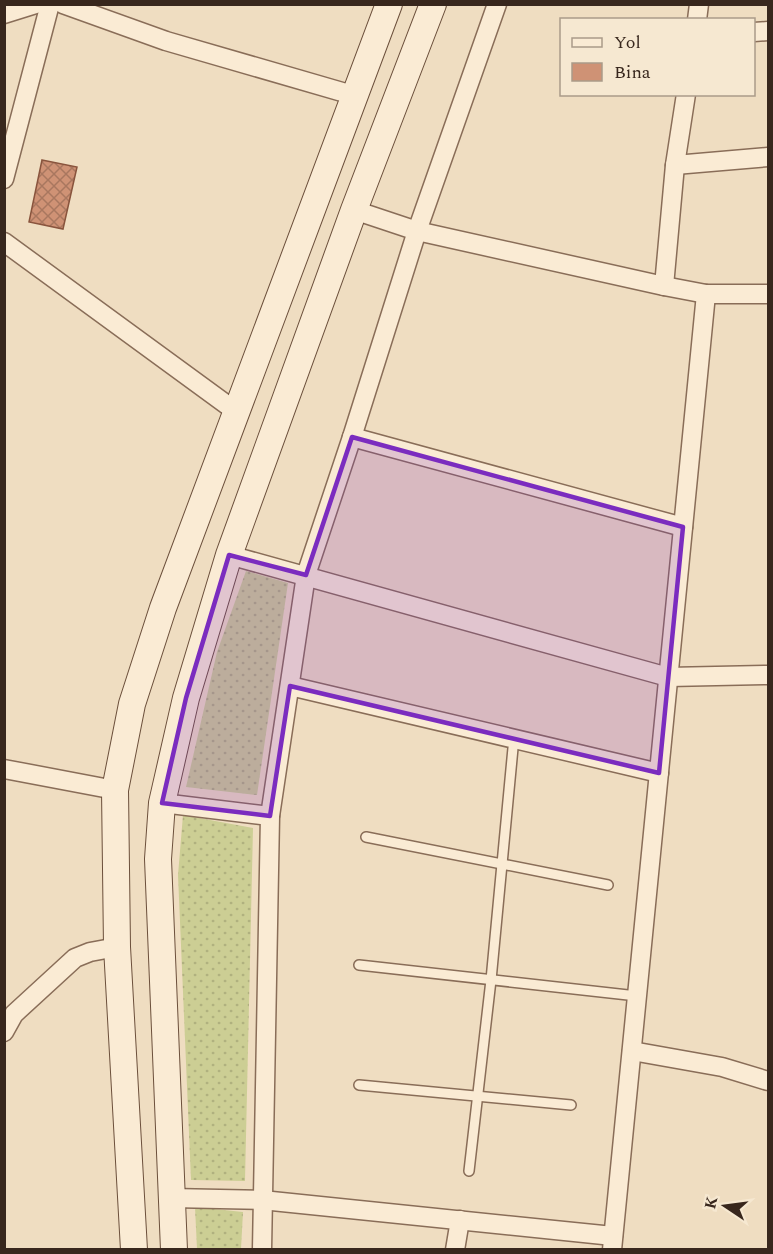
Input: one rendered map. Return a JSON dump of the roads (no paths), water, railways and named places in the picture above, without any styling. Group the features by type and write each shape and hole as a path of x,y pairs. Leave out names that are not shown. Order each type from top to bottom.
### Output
{"street":[{"path":"4,14 36,4"},
{"path":"4,179 9,144 50,4"},
{"path":"63,4 166,41 356,96"},
{"path":"134,1250 117,947 115,790 132,704 164,608 389,4"},
{"path":"174,1250 158,859 162,803 186,698 229,555 354,210 433,4"},
{"path":"261,1250 270,816 306,575 417,231 497,4"},
{"path":"664,286 675,165 686,96"},
{"path":"675,165 768,157"},
{"path":"354,210 417,231 664,286 706,294 768,294"},
{"path":"4,242 238,413"},
{"path":"171,1198 262,1200 460,1220 613,1243 706,294"},
{"path":"352,437 683,527"},
{"path":"229,555 668,677 768,675"},
{"path":"290,686 659,773"},
{"path":"4,769 115,790"},
{"path":"162,803 270,816"},
{"path":"4,1032 14,1014 75,958 90,952 117,947"},
{"path":"632,1051 722,1067 768,1081"},
{"path":"455,1250 460,1220"}],"lane":[{"path":"469,1171 491,980 513,748"},
{"path":"366,837 608,885"},
{"path":"359,965 637,996"},
{"path":"359,1085 571,1105"}]}
